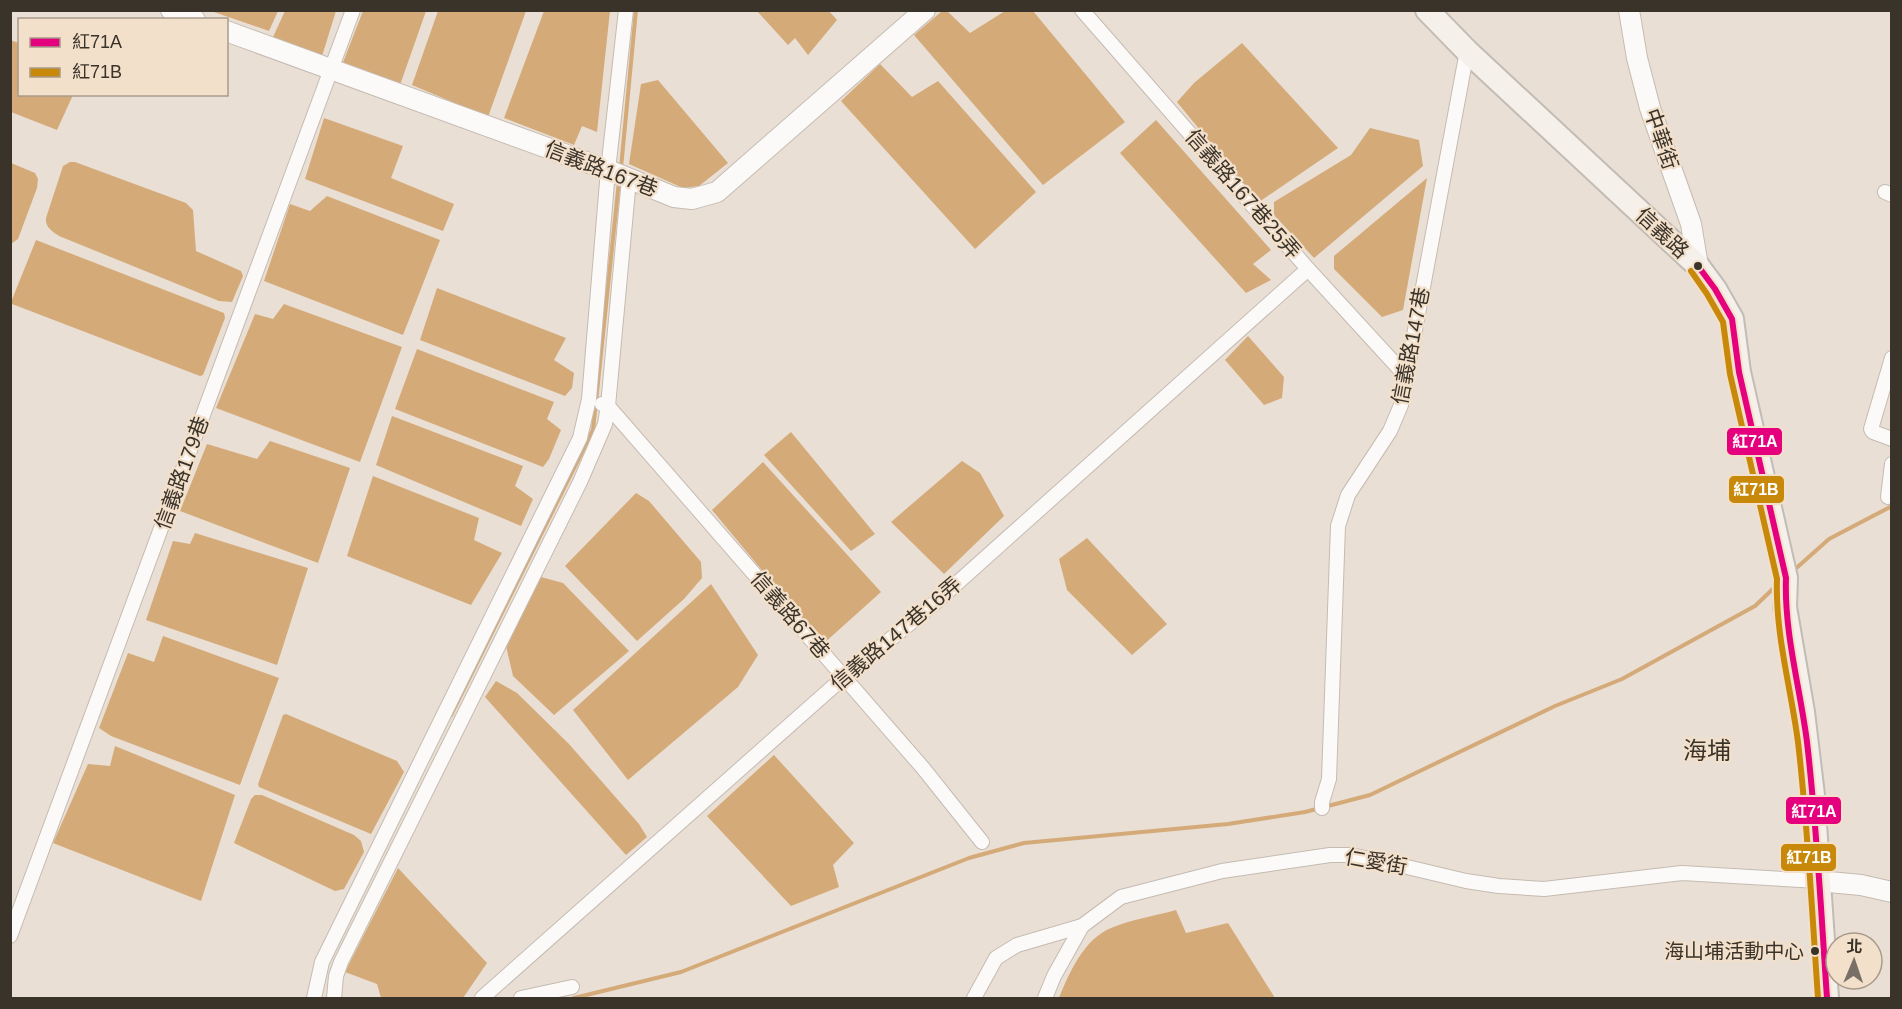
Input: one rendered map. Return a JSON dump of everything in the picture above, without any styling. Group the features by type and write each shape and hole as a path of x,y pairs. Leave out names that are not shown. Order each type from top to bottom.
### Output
{"main road":[{"name":"信義路","path":"1427,10 1467,51 1698,266 1715,289 1732,319 1739,372 1785,573 1785,607 1803,712 1813,795 1827,999"}],"street":[{"path":"171,10 190,18"},
{"name":"信義路179巷","path":"10,936 353,10"},
{"path":"334,999 336,976 341,962 580,482 605,424 608,406 626,10"},
{"name":"信義路167巷","path":"228,32 618,174 674,197 692,200 717,192 925,10"},
{"name":"信義路167巷25弄","path":"1082,10 1308,269 1406,376"},
{"name":"中華街","path":"1629,10 1637,58 1650,108 1691,224 1698,266"},
{"name":"信義路147巷","path":"1322,808 1329,778 1338,526 1348,495 1390,431 1401,405 1467,51"},
{"path":"314,999 322,962 580,438 589,399 618,174"},
{"name":"信義路147巷16弄","path":"482,999 844,677 936,602 1308,269"},
{"path":"1892,358 1871,429 1873,432 1892,439"},
{"name":"信義路67巷","path":"589,399 608,406 844,677 982,842"},
{"path":"1888,497 1892,464"},
{"name":"仁愛街","path":"974,999 996,958 1017,945 1082,926 1121,897 1222,871 1330,855 1350,855 1386,861 1431,874 1477,883 1544,890 1682,873 1818,881"},
{"path":"1818,881 1861,885 1892,892"},
{"path":"1045,999 1054,976 1082,926"},
{"path":"521,999 572,987"}],"shaded area":[{"path":"211,11 278,11 269,31"},
{"path":"285,11 336,11 322,56 273,37"},
{"path":"363,11 426,11 400,85 342,65"},
{"path":"438,11 526,11 488,117 412,85"},
{"path":"544,11 610,11 597,132 582,126 574,145 504,118"},
{"path":"757,11 829,11 837,20 808,55 795,38 788,45"},
{"path":"942,11 947,11 970,33 1005,11 1033,11 1125,122 1043,185 914,35"},
{"path":"10,40 18,43 18,96 73,96 57,130 11,112"},
{"path":"1242,43 1338,148 1259,202 1177,102 1194,83"},
{"path":"880,64 912,97 938,81 1036,192 975,249 841,101"},
{"path":"658,80 728,163 699,186 683,188 629,164 641,84"},
{"path":"324,118 403,146 391,178 454,204 443,231 305,179"},
{"path":"1156,120 1271,250 1253,264 1271,280 1246,293 1120,153"},
{"path":"1370,128 1419,140 1423,166 1314,258 1274,215 1274,202 1351,155"},
{"path":"70,162 186,203 193,210 196,251 241,271 243,276 232,302 219,301 59,236 52,230 46,218 63,166"},
{"path":"11,163 35,173 38,179 37,188 18,239 11,244"},
{"path":"1427,178 1403,310 1382,317 1334,269 1334,256"},
{"path":"327,196 440,240 403,335 264,281 290,204 310,211"},
{"path":"36,240 224,313 225,318 203,375 200,376 12,304"},
{"path":"437,288 566,338 554,360 574,373 572,388 565,396 420,340"},
{"path":"284,304 402,347 360,462 216,408 255,314 273,319"},
{"path":"1248,336 1284,377 1282,398 1264,405 1225,360"},
{"path":"417,349 554,402 547,419 561,430 549,459 543,467 395,409"},
{"path":"392,416 523,466 515,486 533,499 521,526 376,465"},
{"path":"791,432 875,534 851,551 764,455"},
{"path":"270,441 350,468 318,563 180,511 207,444 257,459"},
{"path":"962,461 980,473 1004,516 944,574 891,522"},
{"path":"763,462 881,592 823,644 712,510"},
{"path":"373,476 479,518 474,540 502,553 471,605 347,556"},
{"path":"636,493 649,501 701,562 702,578 684,599 637,641 565,566"},
{"path":"195,533 308,568 277,665 146,620 173,541 190,544"},
{"path":"1087,538 1167,624 1132,655 1067,590 1059,559"},
{"path":"541,577 563,583 629,651 554,715 513,676 506,646"},
{"path":"711,584 758,655 738,687 628,780 573,710"},
{"path":"163,636 279,678 240,785 111,736 99,728 128,653 154,662"},
{"path":"496,681 517,693 569,744 639,824 647,837 626,855 485,697"},
{"path":"286,714 397,761 404,772 371,834 259,787 258,784 283,715"},
{"path":"115,746 235,795 201,901 53,843 88,764 110,766"},
{"path":"774,755 854,843 833,865 839,887 791,906 707,816"},
{"path":"255,795 262,795 354,835 361,841 364,852 344,889 335,891 234,843 251,799"},
{"path":"398,868 487,963 463,998 381,998 377,984 345,972"},
{"path":"1176,910 1186,933 1228,923 1275,998 1059,998 1085,948 1101,933 1127,922"}],"waterway":[{"path":"621,168 636,10"},
{"path":"451,715 593,430 619,181"},
{"path":"1793,571 1829,539 1892,506"},
{"path":"574,998 681,972 969,858 1024,843 1228,824 1305,812 1370,795 1555,706 1622,679 1755,606 1776,586"}],"transit line":[{"name":"紅71A","path":"1698,266 1715,289 1732,319 1739,372 1786,578 1787,619 1804,721 1810,774 1827,998"},
{"name":"紅71B","path":"1691,271 1723,322 1730,374 1777,579 1778,620 1798,742 1818,998"}],"place":[{"name":"海山埔活動中心","path":"1815,951"}],"district":[{"name":"海埔","path":"1707,751"}]}
